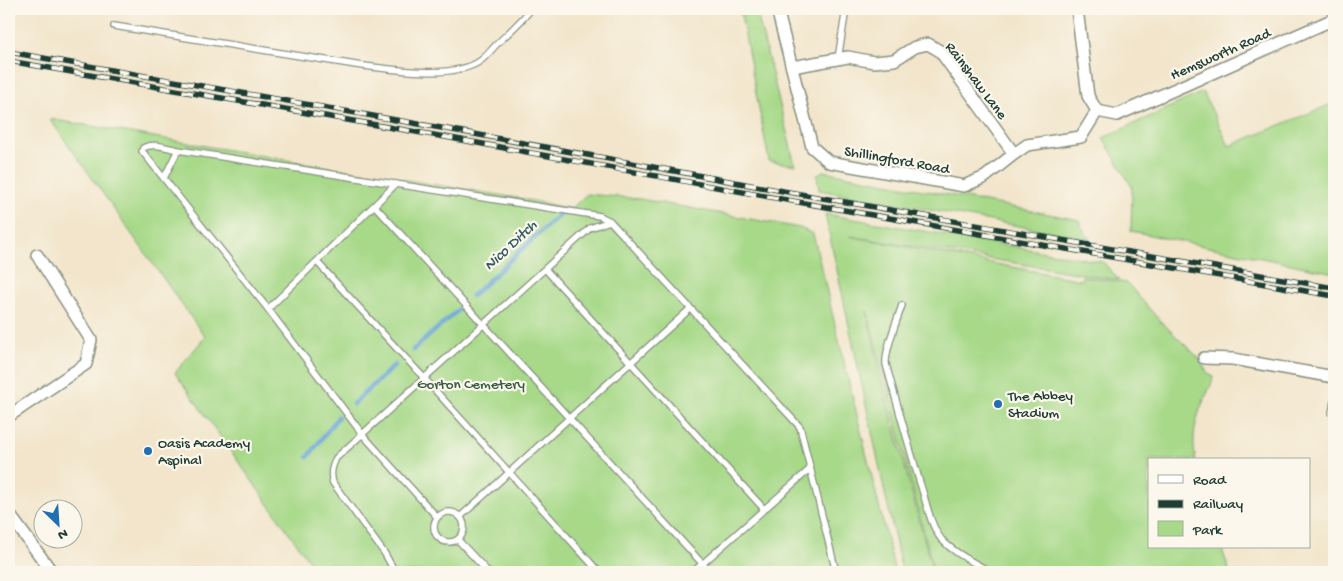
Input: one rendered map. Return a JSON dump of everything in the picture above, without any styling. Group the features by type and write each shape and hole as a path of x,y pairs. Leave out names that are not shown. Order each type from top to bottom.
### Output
{"street":[{"name":"Shillingford Road","path":"777,9 812,147 829,162 964,186 985,177 1027,145 1081,137 1097,111"},
{"path":"1077,9 1088,96 1097,111"},
{"name":"Hemsworth Road","path":"1097,111 1117,115 1334,18"},
{"name":"Rainshaw Lane","path":"792,67 848,57 874,62 894,60 915,47 928,44 940,51 1014,154"},
{"path":"9,416 86,364 91,340 37,255"},
{"path":"1204,358 1233,359 1334,377"},
{"path":"9,514 52,572"}],"lane":[{"path":"114,26 356,65 432,72 463,69 480,62 524,18 530,9"},
{"path":"838,59 846,9"},
{"path":"437,517 363,435 268,309 142,151 143,148 154,145 600,216 610,220 800,427 836,572"},
{"path":"164,178 178,150"},
{"path":"268,309 396,184"},
{"path":"375,206 710,572"},
{"path":"395,572 385,554 333,483 331,475 336,458 546,270 590,228 610,220"},
{"path":"317,262 599,572"},
{"path":"546,270 764,509"},
{"path":"902,305 885,359 906,439 930,516 937,533 943,540 990,572"},
{"path":"460,517 690,309"},
{"path":"1332,413 1334,401"},
{"path":"693,572 810,469"},
{"path":"451,512 460,517 463,521 464,531 458,540 448,543 439,540 433,526 437,517 451,512"},
{"path":"458,540 488,572"}],"green space":[{"path":"740,9 756,9 795,165 769,161"},
{"path":"1203,92 1229,146 1334,103 1334,273 1131,231 1132,187 1103,138"},
{"name":"Gorton Cemetery","path":"50,119 529,200 571,209 587,194 640,199 800,228 813,234 895,572 317,572 175,373 205,337"},
{"path":"823,171 1080,220 1080,225 1090,239 819,190 817,175"},
{"name":"The Abbey Stadium","path":"825,214 1103,262 1119,280 849,236 1081,280 1082,276 1127,283 1160,321 1200,359 1205,369 1213,377 1196,423 1194,438 1196,458 1148,458 1148,548 1221,548 1230,572 934,572 867,311 882,381 933,572 902,572"}],"waterway":[{"name":"Nico Ditch","path":"472,296 563,211"},
{"name":"Nico Ditch","path":"413,350 458,310"},
{"name":"Nico Ditch","path":"353,404 395,365"},
{"name":"Nico Ditch","path":"308,457 338,417"}],"railway":[{"path":"9,52 1334,288"},
{"path":"9,61 1334,296"}],"place":[{"name":"The Abbey Stadium","path":"998,404"},
{"name":"Oasis Academy Aspinal","path":"148,451"}]}
